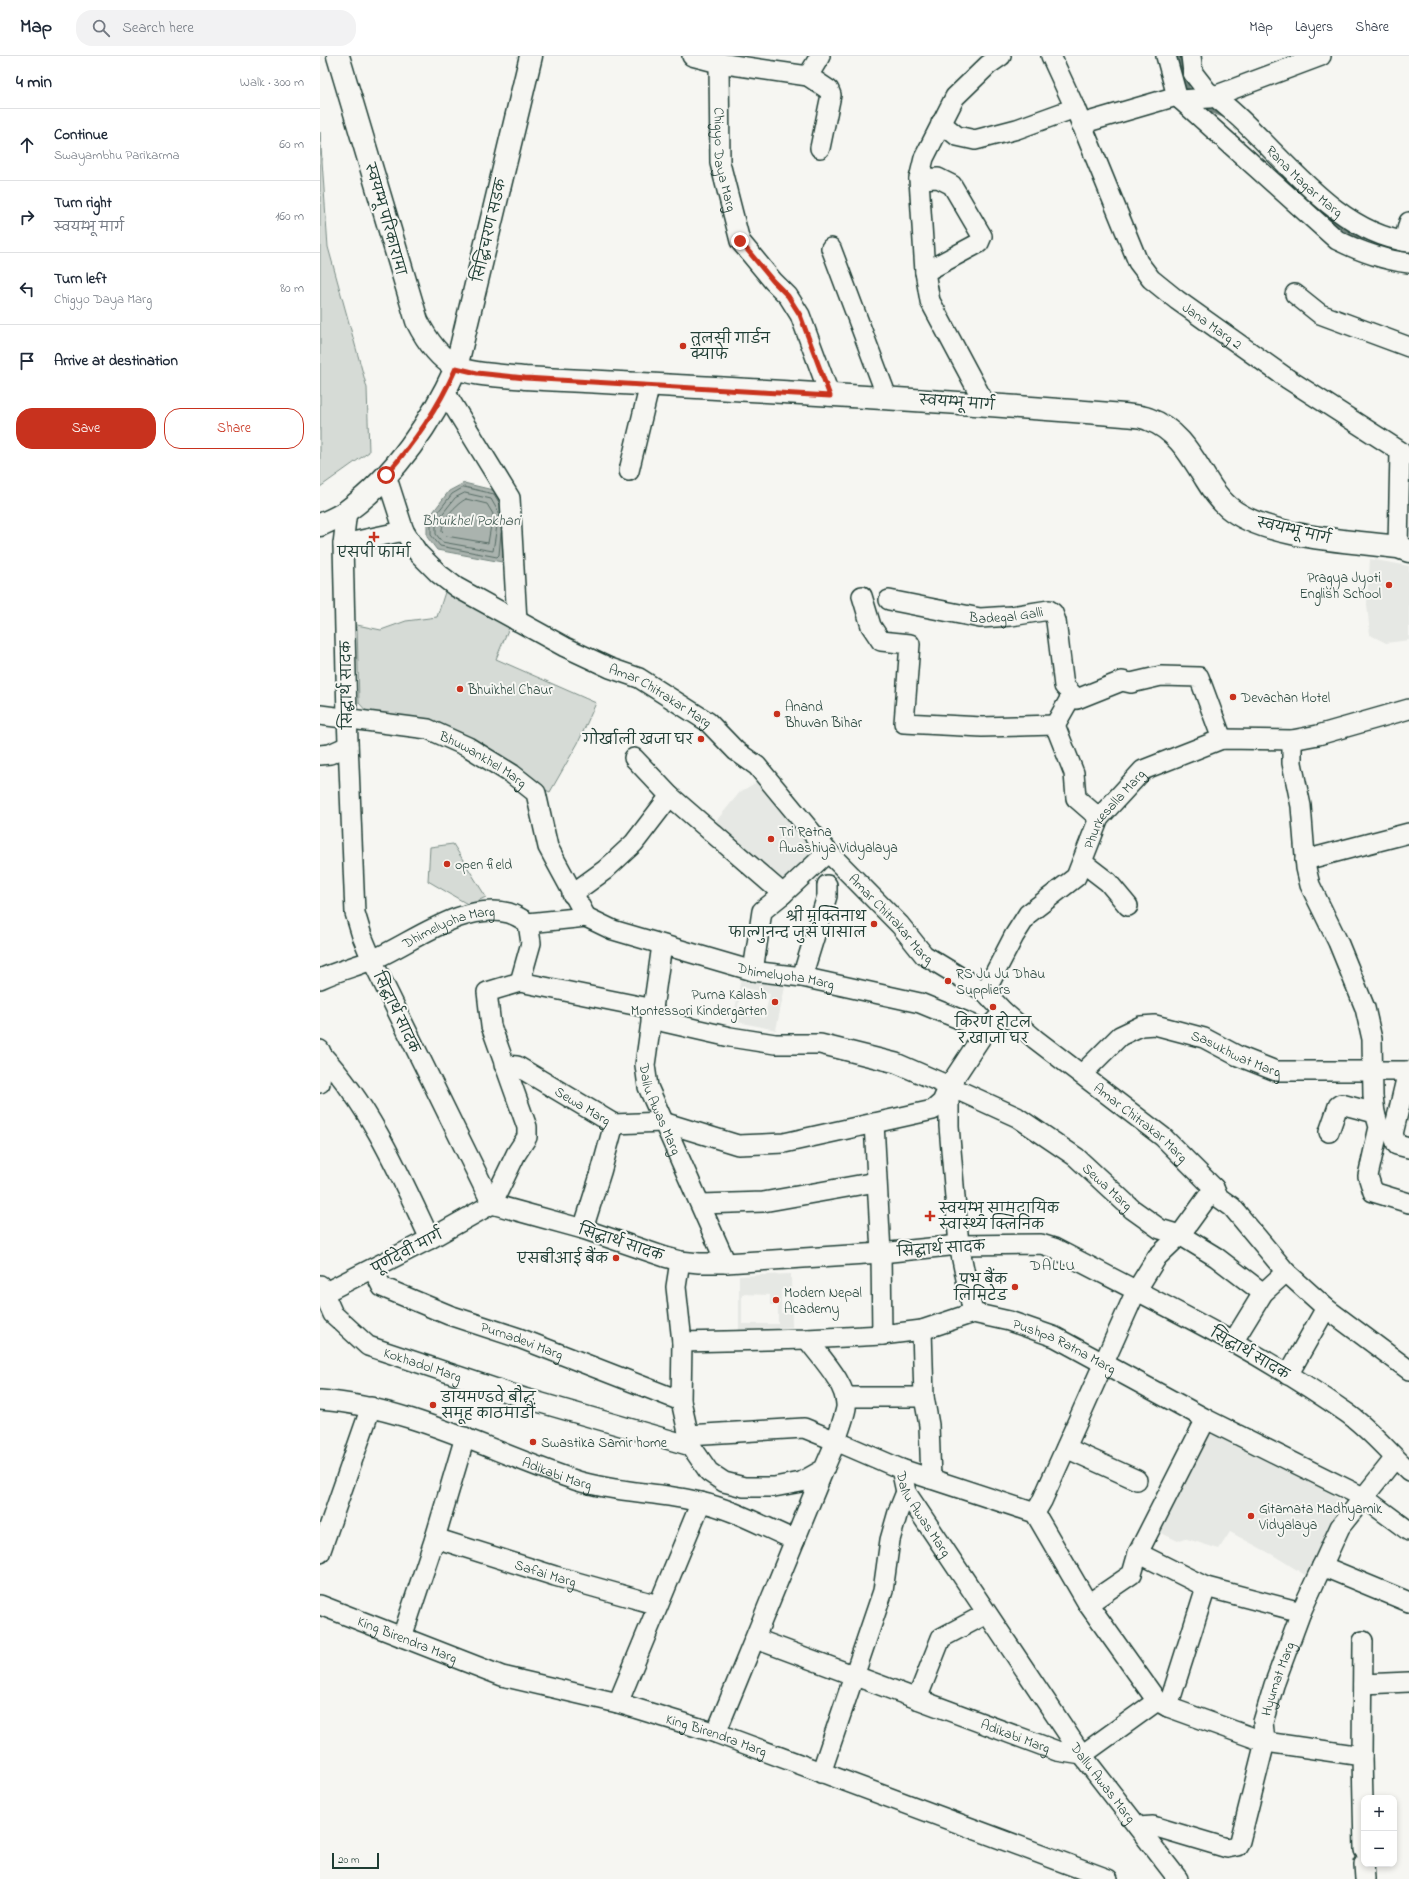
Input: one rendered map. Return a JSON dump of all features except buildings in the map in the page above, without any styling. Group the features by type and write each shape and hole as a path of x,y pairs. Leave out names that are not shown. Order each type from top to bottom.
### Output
{"main road":[{"name":"स्वयम्भू परिकारामा","path":"338,56 417,321 433,347 456,368"},
{"name":"सिद्धिचरण सडक","path":"320,526 347,511 393,468 428,422 445,392 456,368 531,56"},
{"name":"स्वयम्भू मार्ग","path":"456,368 477,373 525,378 650,384 830,396 887,397 1124,414 1148,419 1170,430 1186,447 1214,492 1228,507 1248,520 1274,528 1321,538 1403,549"}],"street":[{"path":"692,56 719,63 808,76 829,90 831,95 820,148"},
{"path":"808,76 820,56"},
{"path":"985,404 930,301 925,272 919,179 924,158 955,97 988,65 1001,56"},
{"name":"Jana Marg 2","path":"1051,56 1078,116 1138,262 1151,278 1177,300 1288,378 1405,451 1403,549"},
{"path":"1166,56 1182,98 1337,240 1353,248 1391,260 1409,263"},
{"name":"Rana Magar Marg","path":"1191,56 1193,73 1197,80 1212,97 1316,193 1346,216 1368,230 1386,237 1407,241"},
{"path":"941,123 958,136 975,140 1078,116 1182,98 1212,97 1321,56"},
{"name":"Chigyo Daya Marg","path":"719,63 720,163 740,241 773,281 788,296 800,315 830,396"},
{"path":"919,179 938,178 952,185 982,236 979,243 925,272"},
{"path":"1407,241 1409,222"},
{"path":"831,248 887,397"},
{"path":"1295,294 1320,314 1409,347"},
{"path":"629,471 650,384"},
{"path":"445,392 510,498 517,621"},
{"name":"Amar Chitrakar Marg","path":"393,468 404,531 418,553 456,587 565,647 610,668 639,678 708,722 736,751 757,766 828,852 900,925 924,955 985,992 1004,1012 1035,1039 1163,1137 1214,1188 1218,1197 1232,1207 1286,1272 1326,1308 1409,1370"},
{"name":"सिद्धार्थ सादक","path":"347,511 343,544 346,717 355,913 362,936 372,960 492,1204 583,1229 680,1261 726,1263 881,1253 959,1245 1041,1244 1054,1248 1233,1342 1288,1375 1348,1414 1377,1439 1402,1464"},
{"path":"343,544 404,531"},
{"path":"862,596 871,626 881,641 910,644 904,723 982,727 1055,725"},
{"name":"Badegal Galli","path":"890,600 980,618 1011,616 1049,610 1053,613 1056,621 1064,686 1072,695"},
{"path":"1055,725 1072,695 1077,699 1122,681 1131,683 1161,676 1199,677 1222,739"},
{"name":"Phurkesalla Marg","path":"985,992 1014,936 1028,914 1076,877 1099,818 1143,770 1222,739 1292,740 1318,735 1409,710"},
{"name":"Bhuwankhel Marg","path":"320,715 346,717 428,729 468,747 512,774 536,793 548,847 572,894 586,917"},
{"path":"1055,725 1074,773 1076,798 1099,818"},
{"path":"1292,740 1292,763 1295,785 1302,806 1305,860 1310,885 1338,942 1358,995 1365,1008 1372,1039 1372,1072 1376,1114 1379,1127 1368,1176 1373,1192 1409,1203"},
{"path":"320,755 330,754 348,746"},
{"path":"634,758 670,796 783,894"},
{"path":"572,894 605,870 634,843 670,796"},
{"path":"1305,860 1409,833"},
{"path":"753,971 762,911 783,894 828,852"},
{"path":"1082,862 1108,882 1128,906"},
{"path":"802,978 826,896 826,885"},
{"name":"Dhimelyoha Marg","path":"320,979 337,970 372,960 460,917 488,910 510,913 528,923"},
{"path":"520,982 531,943 528,923 586,917"},
{"name":"Dhimelyoha Marg","path":"586,917 613,930 753,971 802,978 920,1003 986,1030"},
{"name":"Dallu Awas Marg","path":"662,945 645,1065 648,1087 726,1263"},
{"path":"492,1204 516,1154 528,1137 527,1127 491,1026 487,992 520,982 653,1014 730,1037 775,1044 820,1044 896,1064 949,1086 949,1126 959,1245 973,1313 922,1330 882,1335 807,1339 682,1342"},
{"name":"Sewa Marg","path":"504,1064 517,1066 614,1124 663,1122 738,1145 784,1143 933,1110 942,1102 949,1086 986,1030 1004,1012"},
{"name":"Sasukhwat Marg","path":"1082,1074 1120,1036 1140,1026 1155,1025 1204,1038 1238,1056 1276,1071 1409,1071"},
{"path":"320,1083 321,1052"},
{"path":"321,1052 339,1073 388,1150 430,1239"},
{"path":"1409,1071 1393,1134 1397,1145 1409,1148"},
{"name":"Sewa Marg","path":"949,1086 1017,1117 1076,1157 1132,1209 1160,1229 1180,1235 1216,1257 1263,1293"},
{"path":"1329,1132 1338,1106 1341,1104 1376,1114"},
{"path":"874,1123 881,1253 882,1335"},
{"path":"583,1229 614,1124"},
{"path":"701,1204 763,1202 876,1182"},
{"path":"1035,1513 1042,1501 1136,1291 1157,1257 1180,1235 1214,1188"},
{"name":"पूर्णदेवी मार्ग","path":"321,1292 373,1269 492,1204"},
{"path":"680,1261 676,1287 682,1342 681,1401 689,1441 709,1472 724,1482 744,1487 774,1487 801,1482 824,1469"},
{"name":"Purnadevi Marg","path":"373,1269 382,1287 449,1314 518,1338 681,1401"},
{"path":"1233,1342 1263,1293 1286,1272"},
{"name":"Kokhadol Marg","path":"321,1292 333,1314 368,1346 524,1398 689,1441 804,1428 836,1441"},
{"path":"1288,1375 1326,1308"},
{"name":"Pushpa Ratna Marg","path":"973,1313 1009,1321 1056,1337 1206,1419 1363,1497 1409,1532"},
{"path":"922,1330 924,1397 929,1425 931,1479"},
{"path":"716,1733 756,1639 836,1441 844,1417 845,1397 841,1386 807,1339"},
{"path":"845,1397 924,1397"},
{"name":"Adikabi Marg","path":"320,1400 349,1402 371,1407 465,1437 579,1481 614,1489 701,1502 723,1509 795,1540"},
{"path":"320,1553 371,1407"},
{"path":"1088,1604 1132,1574 1138,1553 1206,1419"},
{"path":"402,1637 435,1538 465,1437"},
{"name":"Dallu Awas Marg","path":"836,1441 901,1469 906,1492 986,1614 1082,1755 1178,1879"},
{"path":"1066,1448 1137,1480"},
{"name":"Hyumat Marg","path":"1138,1827 1152,1826 1228,1848 1237,1846 1240,1841 1265,1742 1263,1722 1274,1686 1301,1612 1340,1527 1363,1497 1402,1464"},
{"path":"901,1469 1035,1513 1088,1604 1162,1704 1265,1742 1362,1756"},
{"path":"821,1772 883,1591 890,1540 898,1512 906,1492"},
{"path":"618,1703 701,1502"},
{"name":"Safai Marg","path":"435,1538 555,1576 658,1605"},
{"path":"1138,1553 1206,1587 1301,1612"},
{"path":"1322,1566 1409,1602"},
{"path":"1082,1755 1162,1704 1206,1587"},
{"name":"King Birendra Marg","path":"320,1606 502,1676 618,1703 716,1733 1108,1879"},
{"path":"917,1699 941,1638 986,1614"},
{"name":"Adikabi Marg","path":"756,1639 1057,1751 1082,1755"},
{"path":"1363,1641 1362,1756 1364,1831"},
{"path":"1363,1684 1409,1682"},
{"path":"1364,1867 1365,1879"}],"shaded area":[{"path":"320,132 328,247 367,388 369,452 320,487"},
{"name":"Pragya Jyoti English School","path":"1370,559 1409,566 1409,640 1386,643 1370,635 1367,604"},
{"name":"Bhuikhel Chaur","path":"446,589 510,625 496,659 596,703 578,743 550,792 368,713 359,703 357,625 381,630 406,621 437,617"},
{"name":"Tri Ratna Awashiya Vidyalaya","path":"760,780 824,852 784,887 712,826 740,792"},
{"name":"open field","path":"453,844 486,897 469,905 428,881 430,847"},
{"name":"Purna Kalash Montessori Kindergarten","path":"741,978 785,987 776,1030 733,1021","holes":["742,987 770,994 764,1018 737,1011"]},
{"name":"Modern Nepal Academy","path":"791,1274 792,1327 739,1330 739,1276","holes":["781,1290 789,1290 790,1313 781,1313","742,1294 770,1295 770,1305 778,1305 778,1324 742,1324"]},
{"name":"Gitamata Madhyamik Vidyalaya","path":"1221,1433 1275,1462 1283,1469 1299,1474 1342,1501 1328,1542 1310,1578 1273,1555 1230,1532 1219,1549 1184,1538 1178,1541 1157,1531 1206,1436"}],"water":[{"name":"Bhuikhel Pokhari","path":"464,483 497,491 508,511 502,562 437,550 427,537 427,520 449,491"}],"waterway":[{"path":"1179,56 1180,66 1190,95"},
{"path":"1200,106 1227,117"},
{"path":"1306,196 1315,206 1354,236 1372,239"}],"place":[{"name":"तुलसी गार्डन क्याफे","path":"683,346"},
{"name":"एसपी फार्मा","path":"374,537"},
{"name":"Pragya Jyoti English School","path":"1389,585"},
{"name":"Bhuikhel Chaur","path":"460,689"},
{"name":"Devachan Hotel","path":"1233,697"},
{"name":"Anand Bhuvan Bihar","path":"777,714"},
{"name":"गोर्खाली खजा घर","path":"701,739"},
{"name":"Tri Ratna Awashiya Vidyalaya","path":"771,839"},
{"name":"open field","path":"447,864"},
{"name":"श्री मुक्तिनाथ फाल्गुनन्द जुस पासाल","path":"874,924"},
{"name":"RS Ju Ju Dhau Suppliers","path":"948,981"},
{"name":"Purna Kalash Montessori Kindergarten","path":"775,1002"},
{"name":"किरण होटल र खाजा घर","path":"993,1007"},
{"name":"स्वयम्भू सामुदायिक स्वास्थ्य क्लिनिक","path":"930,1216"},
{"name":"एसबीआई बैंक","path":"616,1258"},
{"name":"प्रभु बैंक लिमिटेड","path":"1015,1287"},
{"name":"Modern Nepal Academy","path":"776,1300"},
{"name":"डायमण्डवे बौद्ध समूह काठमाडौं","path":"433,1405"},
{"name":"Swastika Samir home","path":"533,1442"},
{"name":"Gitamata Madhyamik Vidyalaya","path":"1251,1516"}],"district":[{"name":"DALLU","path":"1053,1265"}],"route":[{"path":"386,475 399,461 428,422 445,392 456,368 477,373 525,378 650,384 830,396 800,315 788,296 773,281 740,241"}]}
